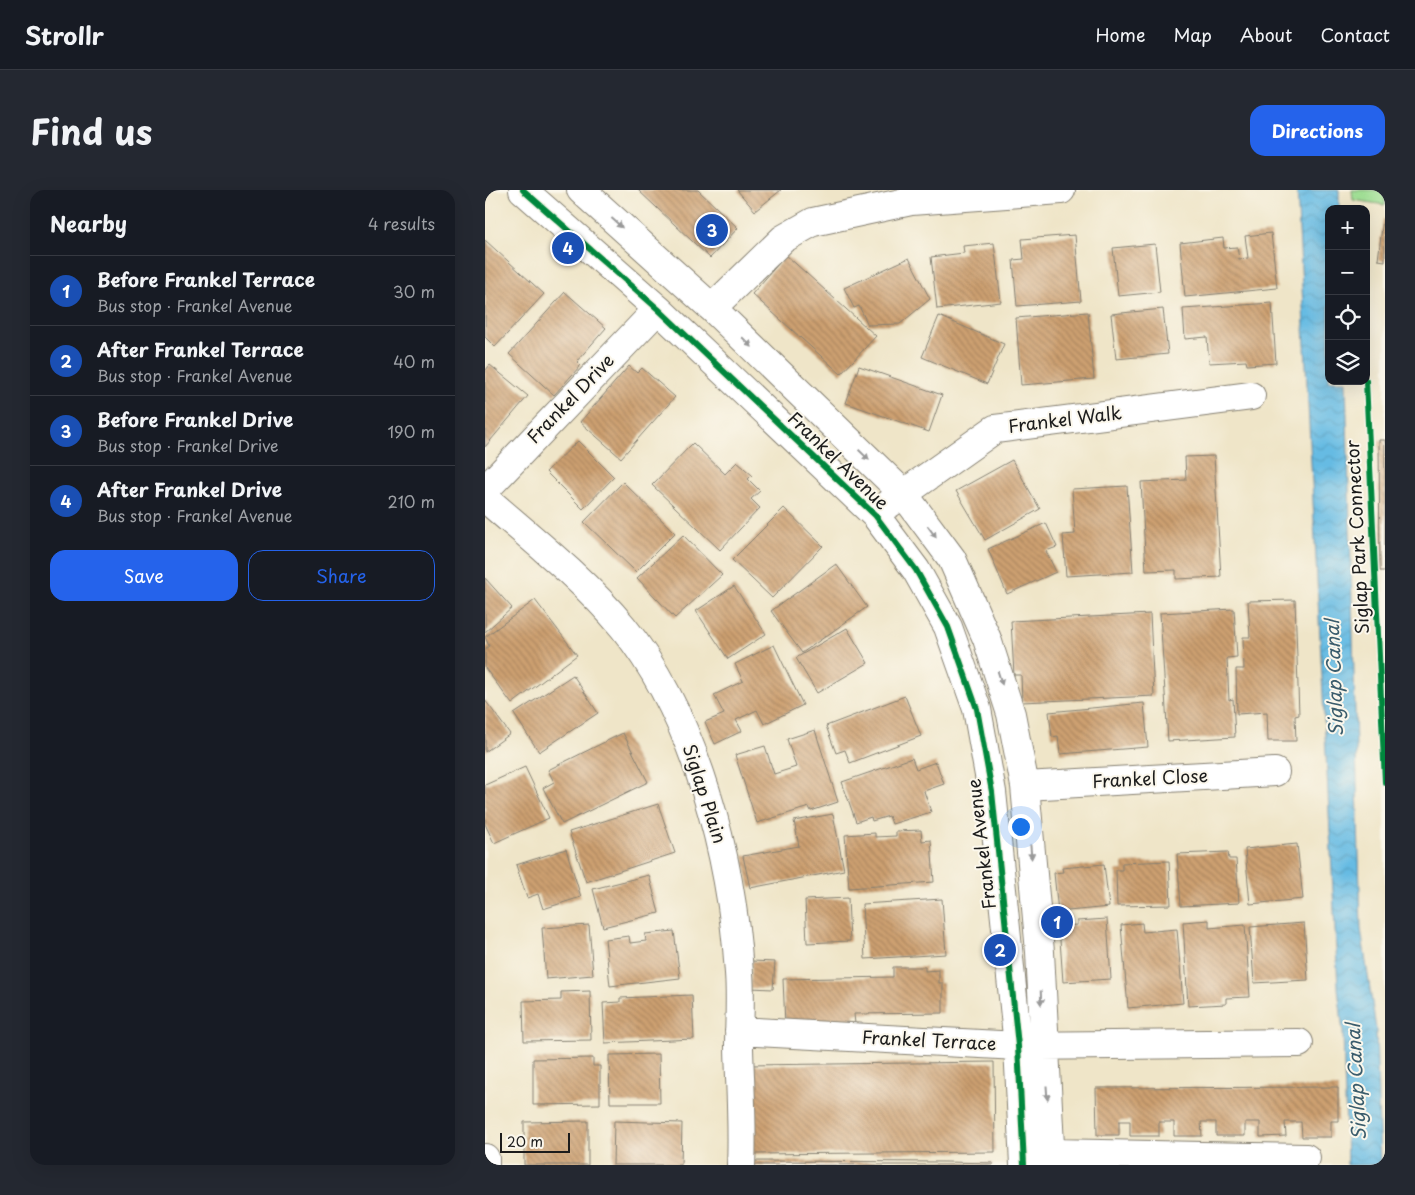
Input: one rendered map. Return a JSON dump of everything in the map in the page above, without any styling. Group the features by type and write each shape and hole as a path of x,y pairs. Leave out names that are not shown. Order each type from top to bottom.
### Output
{"street":[{"name":"Frankel Avenue","path":"523,190 658,309 875,515 916,570 948,627 977,709 1051,1159"},
{"name":"Frankel Avenue","path":"581,190 712,308 903,492 952,559 987,639 1011,714 1025,786 1040,952 1031,1045 1024,1165"},
{"path":"712,308 783,239 813,222 911,201 1061,190"},
{"name":"Frankel Drive","path":"485,490 658,309"},
{"name":"Frankel Walk","path":"875,515 903,492 995,429 1251,396"},
{"name":"Siglap Plain","path":"485,498 572,575 623,627 659,682 689,747 713,815 722,849 733,907 739,974 741,1165"},
{"name":"Frankel Close","path":"1025,786 1275,772"},
{"name":"Frankel Terrace","path":"739,1031 1031,1045 1299,1043"},
{"path":"485,1158 485,1165"},
{"path":"1051,1159 1306,1158"}],"green space":[{"path":"1352,190 1385,190 1385,205 1353,200"}],"water":[{"name":"Siglap Canal","path":"1297,190 1339,190 1339,205 1325,205 1325,385 1346,385 1361,929 1376,1029 1380,1165 1347,1165 1343,1032 1338,988"}],"building":[{"path":"638,190 698,190 738,228 710,258"},
{"path":"737,190 781,190 755,211"},
{"path":"1383,219 1385,219 1385,261 1378,260"},
{"path":"1271,233 1277,288 1185,297 1180,243 1223,238 1224,248 1237,247 1239,259 1248,258 1245,236"},
{"path":"1075,235 1081,301 1017,306 1013,260 1024,259 1022,239"},
{"path":"485,240 544,294 495,347 485,337"},
{"path":"994,243 1001,302 937,309 931,257 964,253 963,246"},
{"path":"1155,244 1160,292 1118,296 1113,248"},
{"path":"786,255 876,336 841,374 752,294"},
{"path":"909,258 930,299 900,324 868,325 859,306 854,308 844,288"},
{"path":"565,292 606,328 577,361 581,365 554,395 509,354"},
{"path":"1272,303 1276,363 1247,365 1246,361 1209,363 1207,337 1185,339 1183,309"},
{"path":"1163,309 1168,354 1116,359 1111,314"},
{"path":"1088,312 1094,379 1021,385 1016,318"},
{"path":"939,316 1004,344 987,384 922,357"},
{"path":"490,365 528,396 485,447 485,371"},
{"path":"629,366 637,373 642,368 675,397 621,458 580,422"},
{"path":"859,366 942,395 929,432 846,403"},
{"path":"1379,440 1385,440 1385,571 1380,571"},
{"path":"578,441 614,477 583,509 546,472"},
{"path":"693,443 725,474 737,462 752,475 748,479 760,491 751,499 760,508 720,550 652,485"},
{"path":"1214,456 1221,577 1176,579 1176,570 1146,571 1141,482 1186,480 1185,457"},
{"path":"1012,460 1040,509 985,540 956,491"},
{"path":"623,482 675,533 636,572 584,522"},
{"path":"1127,486 1133,572 1066,576 1063,535 1075,534 1072,489"},
{"path":"784,508 823,546 772,598 732,560"},
{"path":"1046,523 1057,547 1046,551 1056,572 1007,594 988,549"},
{"path":"683,535 722,575 675,618 637,578"},
{"path":"836,564 867,607 802,653 771,611"},
{"path":"485,578 512,608 485,632"},
{"path":"734,586 766,634 728,659 696,611"},
{"path":"535,600 577,655 512,704 485,668 485,649 489,646 485,637"},
{"path":"1295,600 1299,715 1295,716 1296,741 1268,741 1267,712 1237,714 1236,669 1244,669 1243,637 1250,637 1248,601"},
{"path":"1234,609 1237,657 1227,658 1229,700 1233,699 1235,737 1168,741 1160,613"},
{"path":"1150,614 1154,696 1022,702 1021,675 1014,675 1011,621"},
{"path":"847,628 868,663 817,693 796,658"},
{"path":"774,645 803,705 764,724 757,710 736,720 742,731 715,744 705,722 724,714 714,695 743,681 735,664"},
{"path":"573,675 598,713 539,752 514,714"},
{"path":"905,696 921,736 850,763 845,750 836,753 826,726"},
{"path":"485,700 510,734 485,752"},
{"path":"1144,703 1148,747 1060,754 1058,736 1052,737 1049,712"},
{"path":"815,730 838,802 811,811 809,807 757,823 735,755 765,746 774,774 796,767 787,739"},
{"path":"623,733 648,782 562,824 543,788 554,782 548,770"},
{"path":"912,758 916,769 936,762 944,784 924,791 931,812 892,824 889,816 872,821 871,817 856,822 842,782"},
{"path":"525,767 549,818 494,843 485,824 485,785"},
{"path":"658,804 675,853 586,882 569,832"},
{"path":"833,814 844,870 750,888 743,856 799,846 794,821"},
{"path":"921,830 922,841 931,840 934,882 849,888 845,835 875,833 875,837 896,836 896,831"},
{"path":"1297,844 1303,899 1250,904 1245,849"},
{"path":"566,849 581,897 543,909 538,894 527,898 516,865"},
{"path":"1228,852 1229,859 1236,859 1239,903 1181,906 1177,854"},
{"path":"1169,861 1171,905 1117,906 1116,870 1122,870 1122,863"},
{"path":"1104,864 1109,907 1058,912 1054,873 1063,872 1062,868"},
{"path":"649,875 659,913 603,927 593,889"},
{"path":"848,898 850,941 807,943 805,900"},
{"path":"942,899 946,954 865,959 862,904"},
{"path":"1107,919 1111,979 1063,982 1059,926 1077,925 1077,921"},
{"path":"1209,920 1209,928 1245,925 1250,997 1226,998 1226,1004 1188,1006 1183,922"},
{"path":"1142,923 1143,932 1177,929 1183,1003 1128,1008 1121,925"},
{"path":"1304,923 1308,980 1254,983 1250,927"},
{"path":"589,925 593,975 546,979 542,928"},
{"path":"674,931 680,978 610,986 605,939 629,936 630,943 646,941 645,934"},
{"path":"752,961 775,962 773,989 750,988"},
{"path":"893,967 925,967 925,971 939,970 939,983 943,983 943,1013 854,1014 855,1024 785,1025 783,979 893,977"},
{"path":"590,991 591,1040 524,1041 523,1001 561,1000 561,992"},
{"path":"692,995 694,1039 605,1043 603,1003 620,1002 620,998"},
{"path":"659,1054 660,1103 610,1103 609,1055"},
{"path":"593,1058 593,1066 600,1066 600,1104 533,1105 533,1059"},
{"path":"994,1062 995,1152 750,1154 748,1065"},
{"path":"1338,1087 1338,1121 1331,1121 1331,1137 1302,1137 1301,1122 1285,1122 1286,1136 1260,1137 1260,1122 1245,1122 1245,1136 1216,1136 1216,1122 1201,1122 1202,1136 1174,1136 1174,1122 1159,1122 1159,1136 1130,1136 1130,1121 1119,1121 1119,1135 1097,1135 1096,1088"},
{"path":"588,1121 588,1165 524,1165 524,1122"},
{"path":"614,1121 682,1123 681,1165 613,1165"},
{"path":"752,1161 946,1162 993,1163 993,1165 752,1165"}],"cycle path":[{"path":"523,190 658,309 875,515 916,570 948,627 977,709 992,792 1018,1046 1024,1165"},
{"name":"Siglap Park Connector","path":"1366,385 1385,782"}],"place":[{"name":"Before Frankel Drive","path":"712,230"},
{"name":"After Frankel Drive","path":"568,248"},
{"name":"Before Frankel Terrace","path":"1057,922"},
{"name":"After Frankel Terrace","path":"1000,950"}]}
